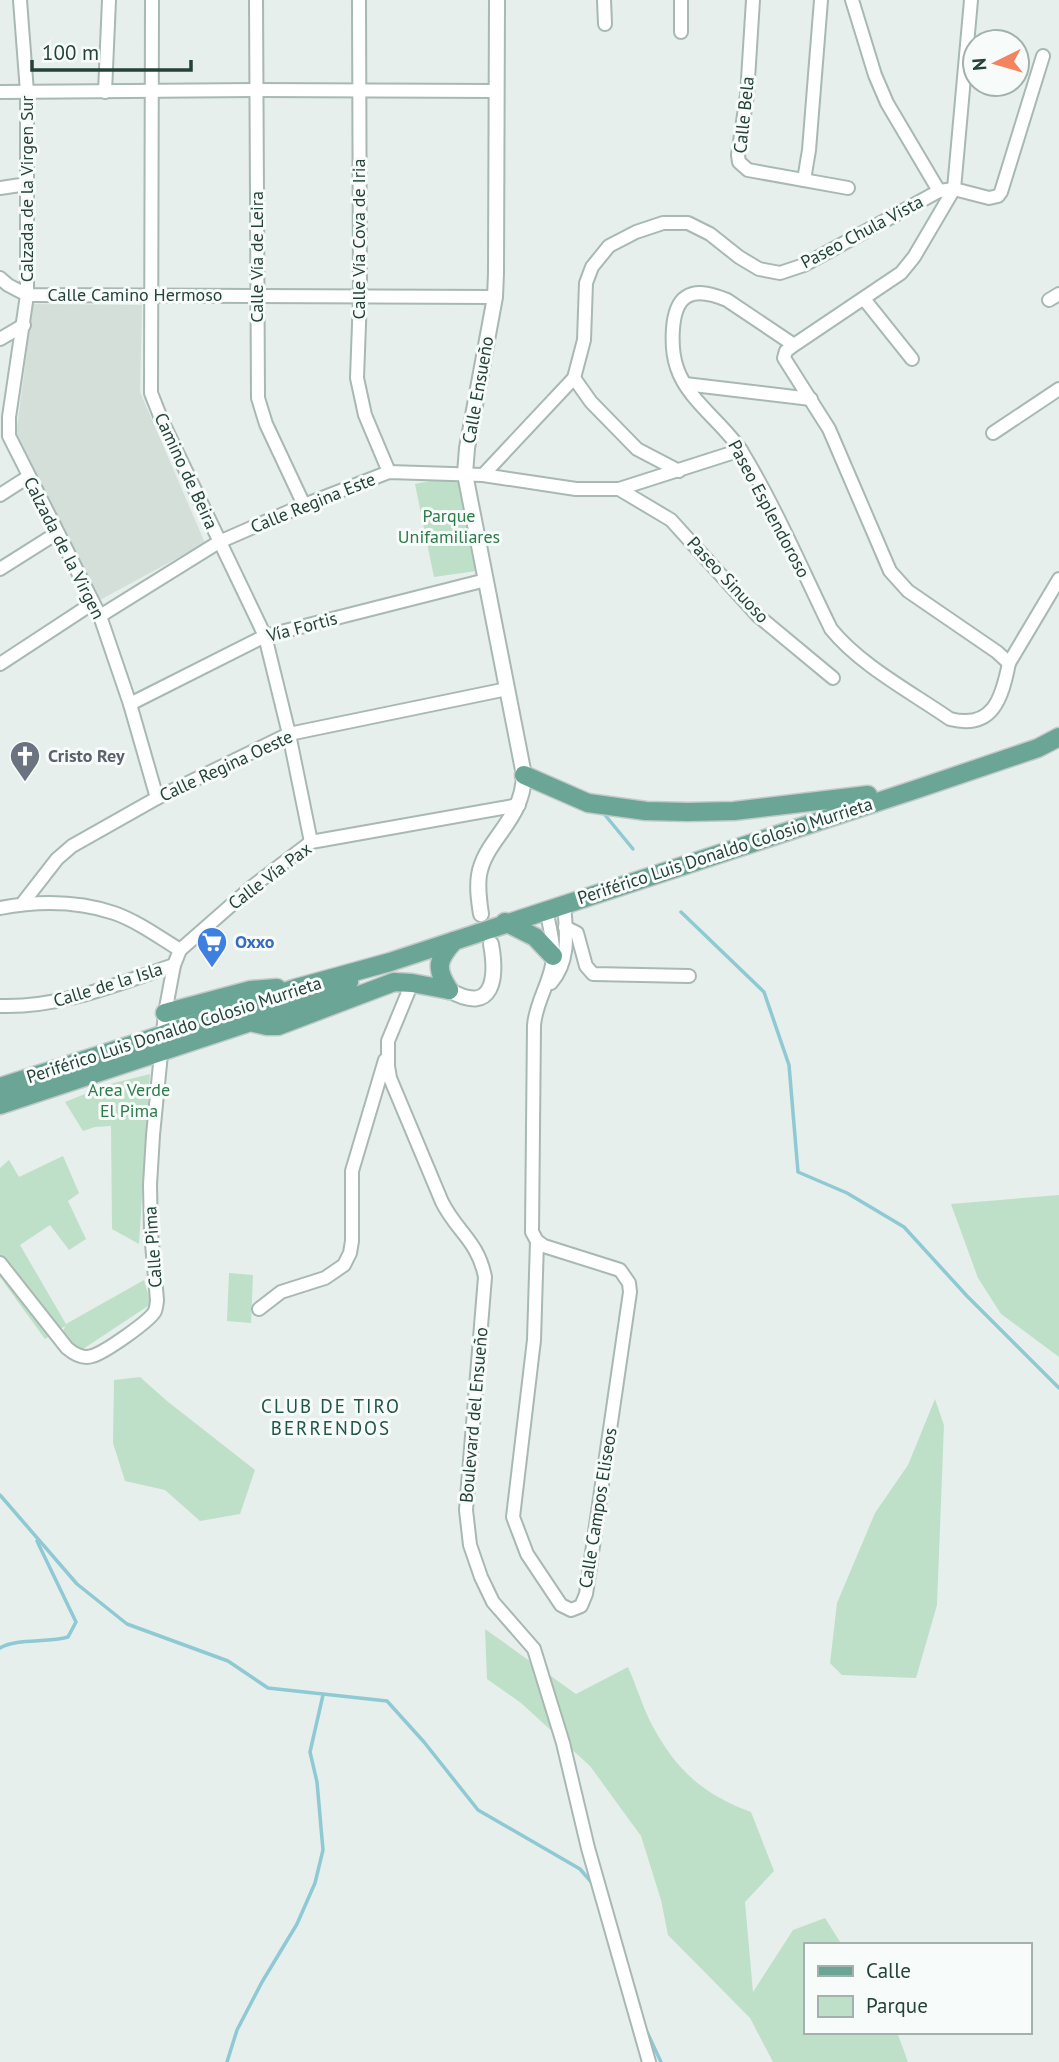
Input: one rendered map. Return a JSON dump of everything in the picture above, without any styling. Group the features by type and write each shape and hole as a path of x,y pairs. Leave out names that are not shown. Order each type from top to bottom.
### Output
{"main road":[{"name":"Periférico Luis Donaldo Colosio Murrieta","path":"0,1105 161,1044 505,922 917,789 1038,748 1059,737"},
{"path":"524,775 588,803 688,813 770,807 917,789"},
{"path":"505,922 535,937 555,965"},
{"path":"449,990 440,975 439,961 454,941"},
{"path":"251,1022 278,1026 399,981 449,990"},
{"path":"164,1013 251,990 299,997"},
{"name":"Periférico Luis Donaldo Colosio Murrieta","path":"0,1087 251,1022 299,997"}],"street":[{"name":"Calzada de la Virgen Sur","path":"20,0 27,92 27,295"},
{"path":"105,92 109,0"},
{"name":"Camino de Beira","path":"152,0 150,381 155,406 265,636 311,842"},
{"name":"Calle Vía de Leira","path":"257,0 258,398 266,424 304,505"},
{"name":"Calle Vía Cova de Iria","path":"359,0 360,297 357,378 360,397 389,472"},
{"name":"Calle Ensueño","path":"497,0 495,297 467,448 465,474 524,775"},
{"path":"604,0 605,24"},
{"path":"681,0 681,32"},
{"name":"Calle Bela","path":"753,0 747,95 739,162 748,170 848,188"},
{"path":"804,180 809,150 821,0"},
{"path":"852,0 874,75 887,103 946,189 989,198 1001,192 1043,56"},
{"path":"971,0 946,189 914,257 901,273 794,345 785,354 785,362 829,429 890,571 908,591 1009,663 1059,579"},
{"path":"0,92 496,92"},
{"path":"0,188 27,184"},
{"name":"Paseo Chula Vista","path":"483,475 574,378 584,340 586,283 600,255 620,239 663,223 688,223 710,234 759,269 780,273 804,265 946,189"},
{"path":"0,278 27,295"},
{"name":"Paseo Esplendoroso","path":"794,345 727,300 704,293 687,296 677,312 672,340 674,359 685,384 741,450 831,629 859,656 950,719 961,722 991,711 1003,692 1009,663"},
{"name":"Calle Camino Hermoso","path":"27,295 495,297"},
{"name":"Calzada de la Virgen","path":"27,295 24,325 5,420 11,442 100,616 130,704 157,798"},
{"path":"864,299 912,359"},
{"path":"0,340 24,325"},
{"path":"574,378 599,410 637,449 679,471"},
{"path":"685,384 811,399"},
{"path":"993,433 1059,389"},
{"path":"465,474 576,489 619,489 741,450"},
{"name":"Calle Regina Este","path":"100,616 219,542 304,505 389,472 465,474"},
{"path":"0,495 28,477"},
{"name":"Paseo Sinuoso","path":"619,489 671,520 757,615 833,678"},
{"path":"0,569 57,533"},
{"name":"Vía Fortis","path":"130,704 265,636 486,580"},
{"path":"0,664 93,603"},
{"name":"Calle Regina Oeste","path":"22,904 64,851 157,798 289,734 507,689"},
{"path":"481,914 479,873 519,805 524,789 524,775"},
{"name":"Calle Vía Pax","path":"161,1044 164,1013 174,965 180,950 253,886 311,842 519,805"},
{"name":"Calle Campos Eliseos","path":"537,1241 620,1270 626,1276 630,1292 586,1594 581,1606 571,1610 561,1605 527,1554 513,1517 534,1340 537,1241 530,1221 534,1025 541,993 555,965 566,954 564,903"},
{"name":"Calle de la Isla","path":"0,908 22,904 91,907 115,913 180,950"},
{"path":"546,909 555,965"},
{"path":"565,927 577,933 586,965 593,974 690,976"},
{"path":"449,990 460,997 475,999 488,991 495,968 491,944"},
{"name":"Calle de la Isla","path":"0,1006 22,1007 71,998 174,965"},
{"name":"Boulevard del Ensueño","path":"412,983 388,1041 390,1078 442,1202 477,1251 485,1277 466,1510 470,1545 493,1602 534,1649 563,1744 588,1848 649,2062"},
{"name":"Calle Pima","path":"0,1263 67,1348 75,1354 85,1357 101,1352 149,1318 155,1310 157,1300 150,1185 161,1044"},
{"path":"259,1309 281,1292 325,1278 344,1265 352,1241 352,1171 387,1054"}],"shaded area":[{"path":"33,304 142,305 140,392 205,543 100,600 16,435"}],"green space":[{"name":"Parque Unifamiliares","path":"465,474 483,570 434,577 415,484"},
{"name":"Area Verde El Pima","path":"150,1074 139,1244 112,1229 111,1126 83,1131 65,1102 110,1084"},
{"path":"63,1156 79,1193 68,1201 86,1239 69,1250 50,1225 20,1245 66,1324 144,1280 151,1304 77,1353 63,1331 65,1326 45,1339 0,1277 0,1168 9,1160 19,1177"},
{"path":"1059,1195 1059,1357 1001,1314 978,1278 951,1204"},
{"path":"229,1273 253,1275 251,1323 227,1321"},
{"path":"140,1377 255,1470 240,1514 200,1521 165,1490 125,1481 113,1443 114,1380"},
{"path":"935,1399 944,1425 937,1605 916,1678 842,1675 830,1663 837,1603 875,1513 908,1465"},
{"path":"485,1629 576,1694 628,1667 651,1723 670,1754 680,1767 704,1788 751,1812 774,1871 745,1902 753,1992 793,1930 825,1918 841,1943 804,1943 804,2034 898,2034 908,2062 773,2062 750,2018 668,1935 661,1900 641,1836 590,1766 521,1703 487,1679"}],"waterway":[{"path":"605,815 633,849"},
{"path":"681,912 764,992 789,1065 798,1172 847,1193 904,1227 967,1296 1059,1388"},
{"path":"0,1495 77,1584 127,1624 228,1661 268,1688 387,1701 424,1742 478,1810 580,1869 593,1884"},
{"path":"0,1648 15,1643 68,1637 76,1622 37,1541"},
{"path":"227,2062 237,2030 297,1924 315,1883 323,1850 317,1782 310,1752 323,1695"},
{"path":"627,1965 640,2008"},
{"path":"647,2032 661,2062"}],"place":[{"name":"Cristo Rey","path":"25,783"},
{"name":"Oxxo","path":"212,969"}],"district":[{"name":"CLUB DE TIRO BERRENDOS","path":"331,1417"}]}
